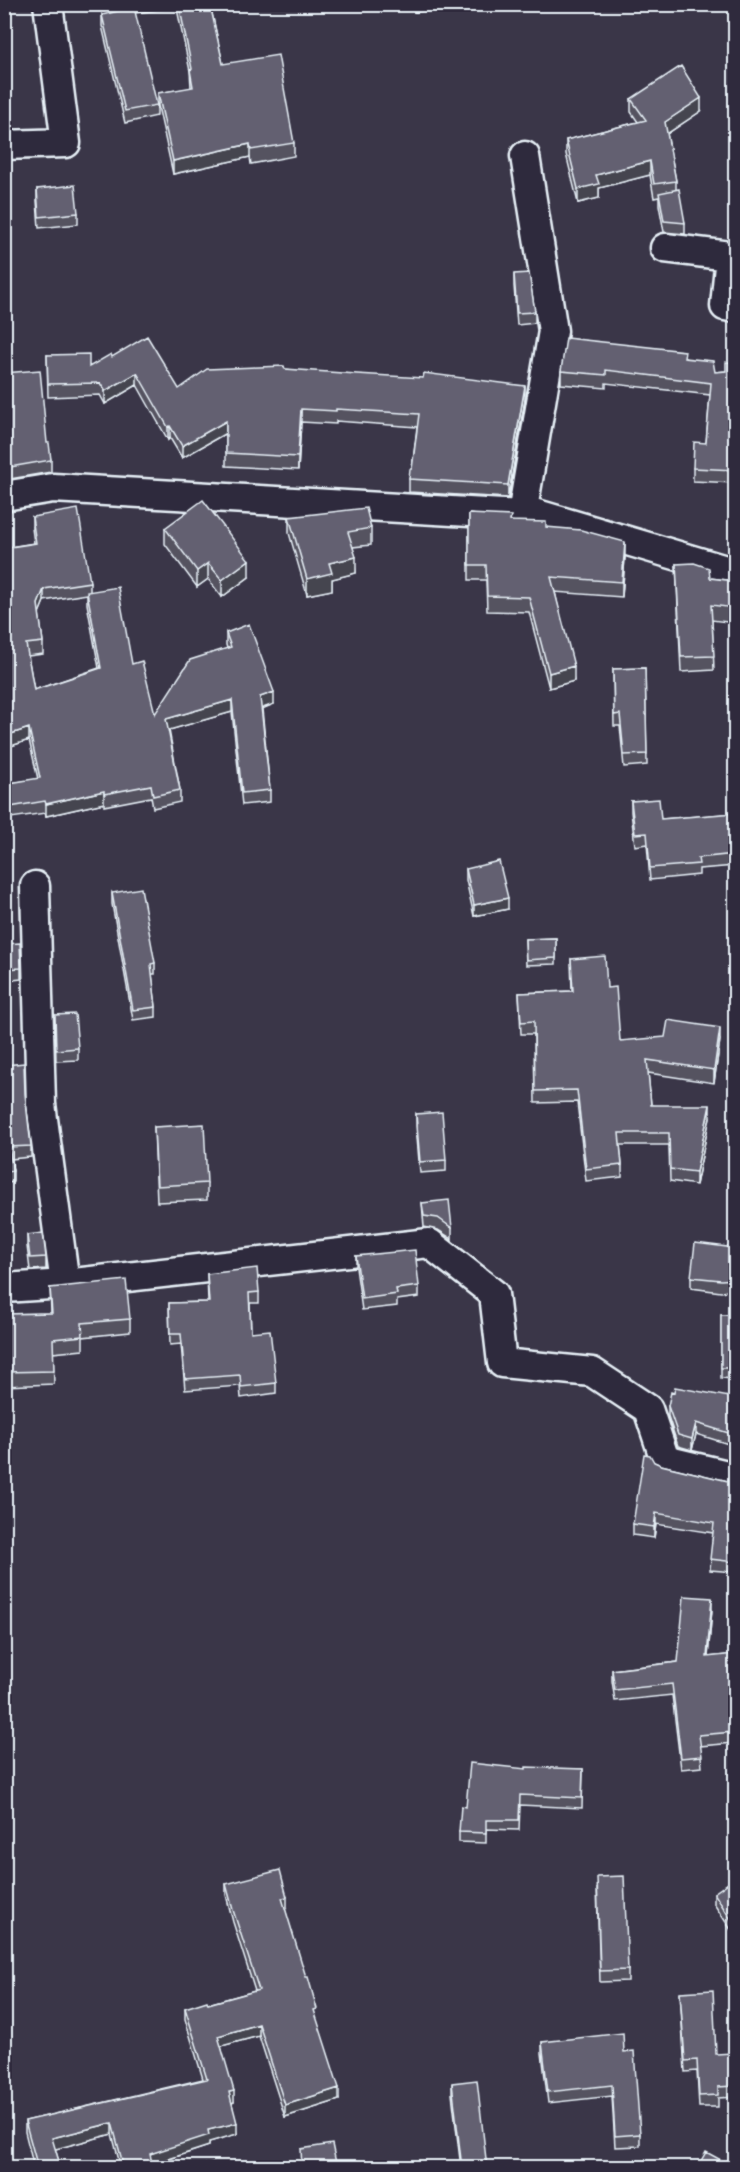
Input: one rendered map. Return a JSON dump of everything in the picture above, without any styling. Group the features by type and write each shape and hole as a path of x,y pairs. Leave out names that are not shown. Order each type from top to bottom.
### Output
{"street":[{"path":"4,145 66,143 48,4"},
{"path":"522,515 553,331 525,156"},
{"path":"665,248 730,256 725,306 735,308"},
{"path":"4,496 53,488 522,515 530,512 735,573"},
{"path":"35,886 41,1104 65,1284"},
{"path":"4,1288 65,1284 429,1243 495,1294 502,1363 592,1372 648,1409 665,1460 735,1477"}],"building":[{"path":"179,4 210,4 223,64 278,55 294,143 251,150 250,144 173,161 158,93 193,87 190,70 192,69"},
{"path":"134,7 157,105 125,111 102,15"},
{"path":"681,66 701,98 665,122 676,181 654,184 650,161 596,175 599,184 578,189 566,140 646,120 631,99"},
{"path":"75,185 78,213 39,217 37,189"},
{"path":"679,189 685,223 664,221 659,193"},
{"path":"529,273 535,312 517,313 514,274"},
{"path":"147,336 179,389 207,369 284,366 285,369 423,378 424,373 525,386 508,485 409,479 419,414 301,409 298,457 226,453 226,421 182,446 170,426 168,427 137,373 105,391 100,383 48,384 47,355 89,354 89,367 111,354 112,357"},
{"path":"566,338 685,351 684,358 713,361 715,372 726,371 726,362 735,363 735,470 693,468 694,442 706,443 711,383 606,370 606,375 561,371"},
{"path":"40,370 47,443 49,443 51,460 4,468 4,373"},
{"path":"203,500 249,560 222,580 208,563 197,571 165,528"},
{"path":"366,508 371,528 348,532 356,557 329,563 332,573 307,579 289,517"},
{"path":"78,509 90,582 44,589 38,604 43,642 26,644 34,690 101,668 87,592 118,587 132,664 142,661 155,714 190,660 231,647 226,633 249,624 274,692 260,697 270,790 242,793 232,700 166,719 180,790 153,796 151,785 104,794 104,791 46,804 45,801 4,808 4,784 40,778 29,728 11,734 9,727 4,728 4,548 36,543 32,517"},
{"path":"469,514 511,516 510,521 546,522 546,527 581,530 625,542 622,582 551,577 574,666 549,673 529,597 487,596 486,565 469,565"},
{"path":"694,563 709,568 710,578 735,581 735,608 711,605 714,656 681,657 676,564"},
{"path":"645,668 647,754 624,755 620,714 614,715 613,669"},
{"path":"730,687 735,687 735,733"},
{"path":"659,799 661,819 735,813 735,854 698,858 699,864 650,868 647,833 635,834 631,801"},
{"path":"499,861 508,898 474,905 466,869"},
{"path":"141,888 155,963 151,964 156,1007 133,1010 112,893"},
{"path":"556,938 556,958 526,960 525,939"},
{"path":"20,943 21,968 4,969 4,944"},
{"path":"605,956 607,988 616,987 620,1041 665,1037 668,1020 720,1028 714,1070 647,1060 651,1105 710,1105 696,1172 670,1169 669,1133 619,1133 622,1165 586,1169 577,1090 535,1091 534,1021 521,1022 519,993 573,991 571,959"},
{"path":"75,1014 78,1048 56,1050 55,1015"},
{"path":"24,1063 31,1146 9,1147 13,1171 4,1172 4,1067"},
{"path":"442,1112 446,1160 420,1162 416,1114"},
{"path":"204,1124 207,1183 157,1186 154,1127"},
{"path":"449,1200 452,1228 438,1218 424,1216 422,1203"},
{"path":"43,1233 46,1257 30,1258 27,1235"},
{"path":"695,1243 735,1248 735,1279 691,1277"},
{"path":"415,1250 419,1286 396,1289 397,1294 362,1299 356,1256"},
{"path":"257,1268 259,1292 249,1293 251,1332 270,1330 276,1383 241,1387 240,1375 185,1379 181,1334 170,1334 169,1303 209,1302 207,1274"},
{"path":"126,1280 130,1319 82,1323 83,1336 53,1339 54,1371 4,1372 4,1314 52,1313 50,1288"},
{"path":"721,1315 735,1315 735,1368 721,1368"},
{"path":"675,1387 735,1398 735,1435 696,1423 692,1439 678,1435 668,1406 671,1392 674,1393"},
{"path":"644,1454 650,1455 654,1462 661,1465 735,1482 735,1562 710,1559 714,1523 656,1513 654,1527 633,1524"},
{"path":"684,1596 712,1598 707,1657 735,1654 735,1729 734,1732 699,1735 702,1756 681,1758 672,1684 615,1690 612,1670 678,1662"},
{"path":"470,1763 526,1769 526,1767 583,1769 582,1798 520,1795 519,1820 486,1820 486,1833 459,1832 461,1806 466,1807"},
{"path":"280,1870 287,1897 282,1898 306,1977 308,1977 317,2009 314,2010 339,2088 285,2105 259,2024 218,2036 234,2091 229,2092 237,2123 208,2130 209,2135 150,2154 153,2168 124,2168 112,2123 52,2138 61,2168 38,2168 25,2121 207,2079 185,2008 259,1990 226,1884"},
{"path":"624,1876 628,1970 600,1971 597,1877"},
{"path":"731,1881 735,1887 735,1926 714,1893"},
{"path":"713,1990 716,2054 733,2053 734,2086 718,2087 718,2095 699,2096 697,2060 685,2061 680,1992"},
{"path":"623,2033 624,2052 634,2051 640,2134 615,2136 612,2085 548,2092 542,2042"},
{"path":"477,2080 487,2168 462,2168 452,2083"},
{"path":"332,2144 337,2168 302,2168 301,2149"},
{"path":"706,2152 734,2167 697,2168"},
{"path":"213,2163 214,2168 189,2168"}]}
